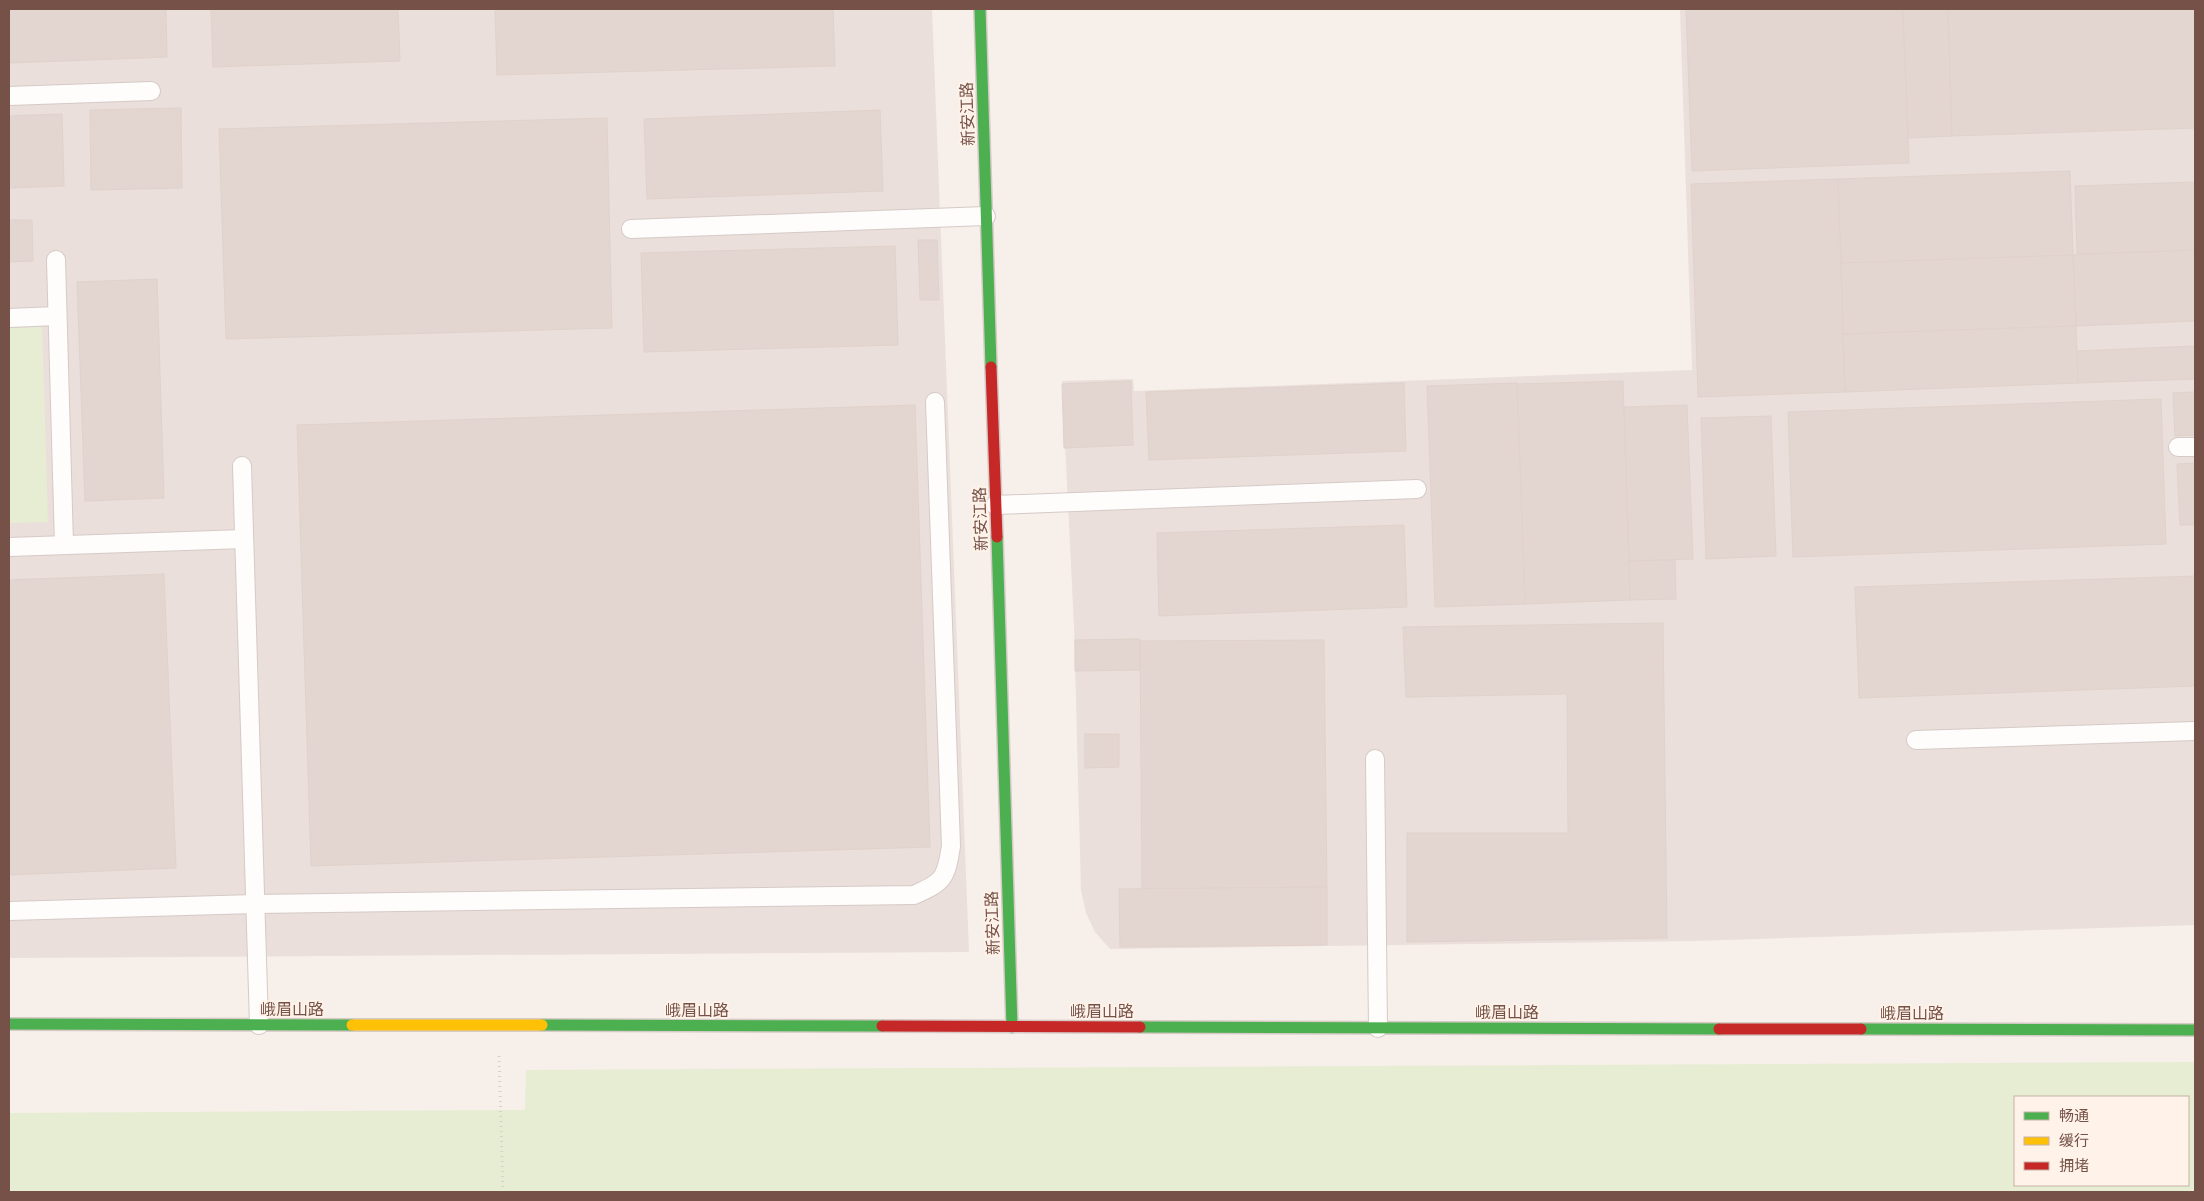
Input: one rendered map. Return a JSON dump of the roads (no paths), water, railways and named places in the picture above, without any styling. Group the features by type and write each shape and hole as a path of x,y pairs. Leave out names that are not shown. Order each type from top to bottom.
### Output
{"street":[{"name":"新安江路","path":"980,9 1012,1027"},
{"name":"峨眉山路","path":"9,1024 2195,1030"}],"lane":[{"path":"9,96 151,92"},
{"path":"631,229 986,216"},
{"path":"56,260 64,545"},
{"path":"9,318 57,316"},
{"path":"9,911 255,904 914,896 936,886 948,869 951,846 935,402"},
{"path":"242,466 258,1025"},
{"path":"995,506 1417,489"},
{"path":"9,547 244,538"},
{"path":"1916,740 2195,731"},
{"path":"1375,759 1378,1028"}]}
